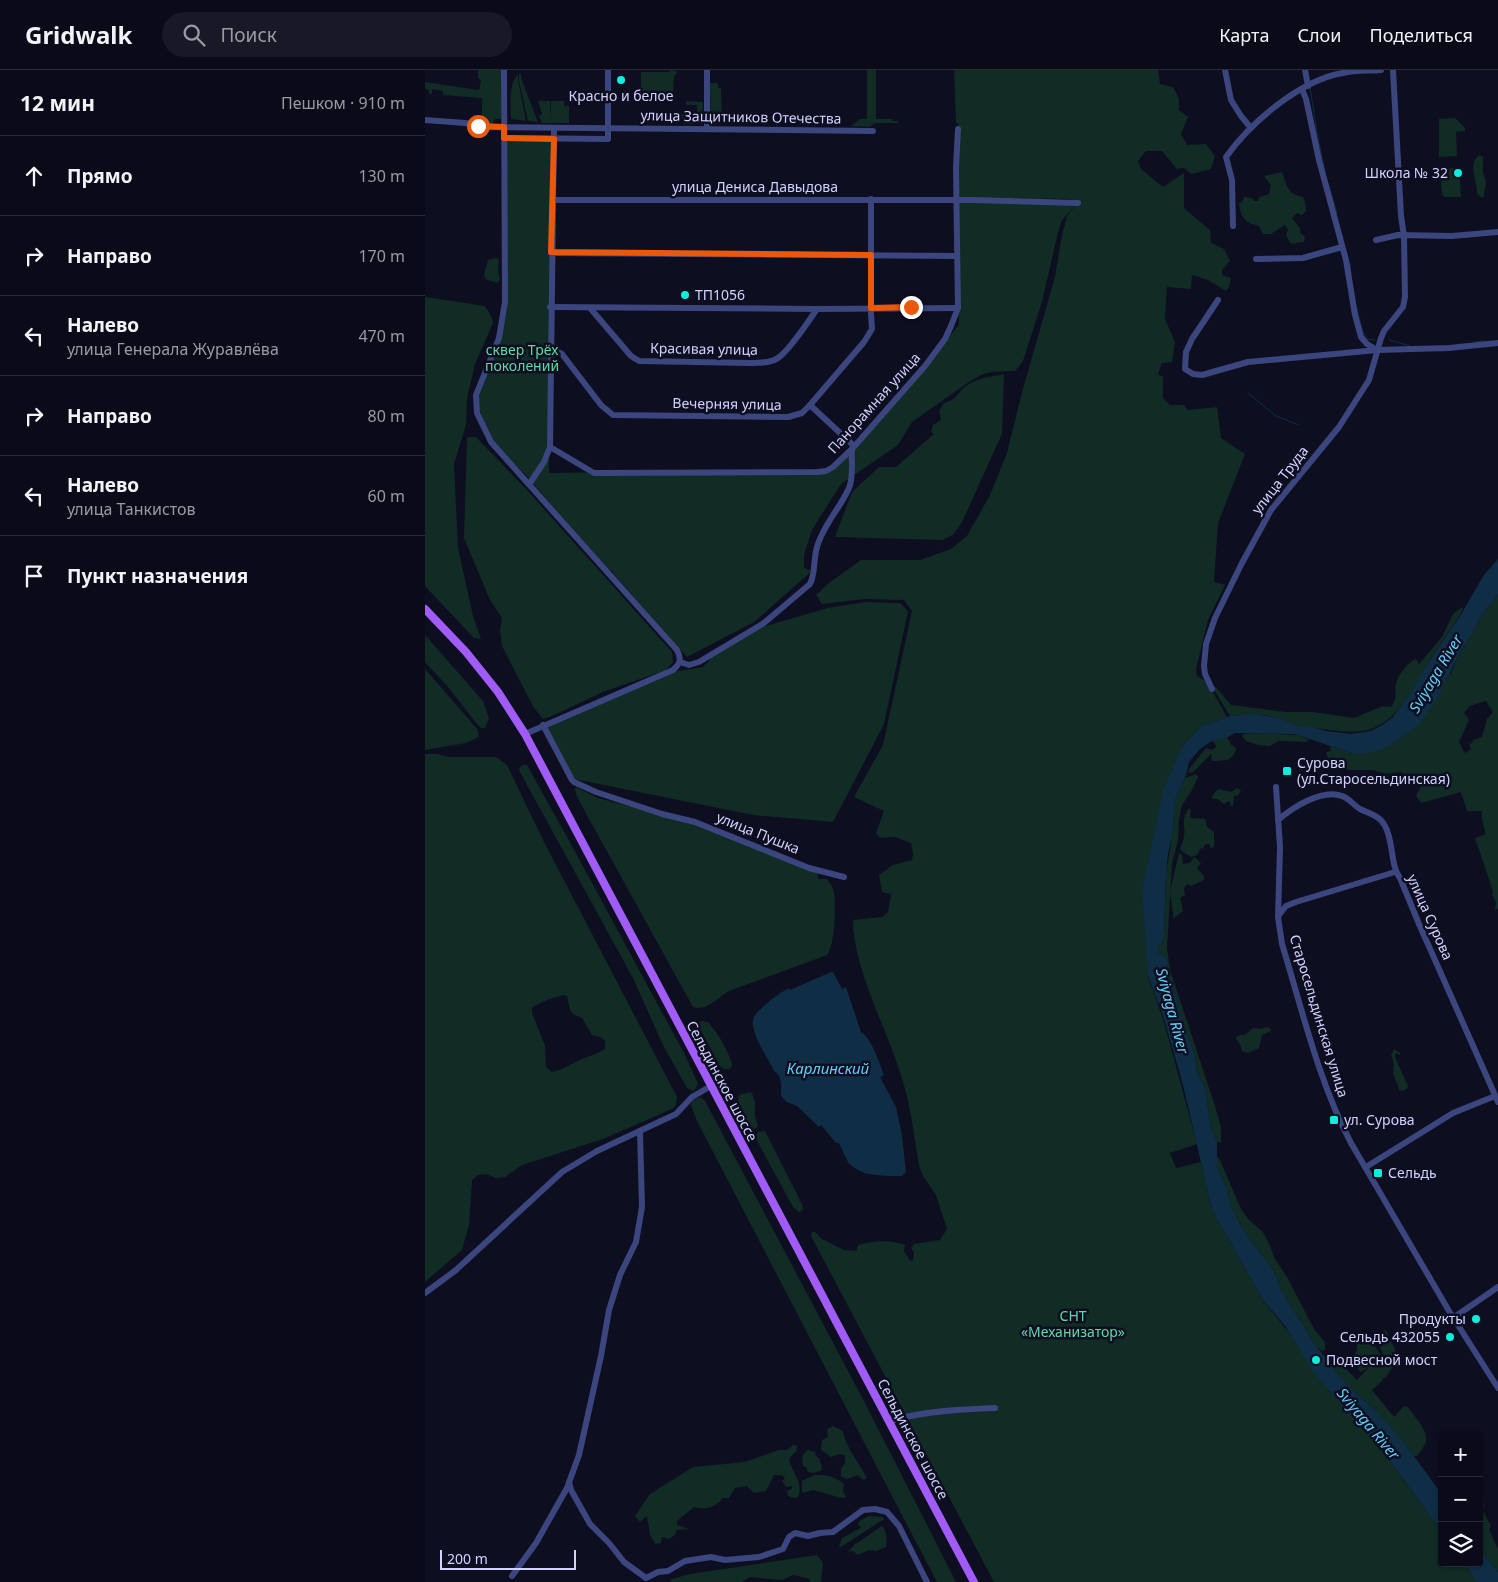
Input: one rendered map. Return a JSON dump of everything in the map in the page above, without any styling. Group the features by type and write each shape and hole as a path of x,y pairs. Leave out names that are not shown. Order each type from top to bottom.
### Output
{"main road":[{"name":"Сельдинское шоссе","path":"425,609 491,678 525,734 974,1582"}],"street":[{"path":"504,70 504,314 499,338 477,390 476,407 481,423 491,442 680,655 678,666 667,673 525,734"},
{"path":"504,138 607,139 608,70"},
{"path":"707,70 707,129"},
{"path":"1225,70 1231,100 1251,128"},
{"path":"1305,70 1305,88 1319,160 1347,267 1353,307 1361,337 1367,344 1377,350"},
{"path":"1233,226 1233,180 1225,157 1236,142 1277,104 1305,88 1341,73 1381,70"},
{"path":"1393,70 1401,216 1404,236"},
{"name":"улица Защитников Отечества","path":"425,120 481,127 873,131"},
{"path":"529,483 544,462 550,446 554,128"},
{"name":"Панорамная улица","path":"550,446 594,474 826,472 833,467 925,366 945,339 958,308 958,129"},
{"name":"улица Дениса Давыдова","path":"553,200 871,199 1078,203"},
{"name":"Вечерняя улица","path":"550,348 562,354 601,405 613,415 788,417 802,413 872,329 871,199"},
{"path":"1376,240 1398,235 1452,236 1498,232"},
{"name":"улица Труда","path":"1212,689 1205,674 1204,654 1209,631 1215,618 1268,514 1339,427 1369,380 1384,331 1403,307 1405,297 1404,236"},
{"path":"1256,259 1303,258 1342,247"},
{"path":"551,252 957,256"},
{"path":"1218,300 1195,334 1186,352 1185,369 1193,374 1211,374 1223,368 1248,362 1377,350 1449,348 1498,343"},
{"path":"551,307 958,308"},
{"name":"Красивая улица","path":"590,308 631,356 639,361 751,362 767,362 779,358 803,330 817,309"},
{"path":"680,662 689,665 699,662 764,623 809,584 814,576 815,558 821,536 849,488 853,447 810,405"},
{"name":"улица Пушка","path":"543,725 574,782 596,792 662,814 695,822 801,865 844,877"},
{"name":"Старосельдинская улица","path":"1276,787 1280,847 1277,917 1282,944 1327,1089 1342,1125 1366,1167 1453,1318 1498,1388"},
{"name":"улица Сурова","path":"1278,820 1291,809 1308,801 1331,794 1343,796 1361,809 1375,815 1383,822 1392,845 1395,872 1400,878 1496,1094"},
{"path":"1277,917 1282,909 1296,902 1395,872"},
{"path":"425,1293 456,1270 563,1172 597,1151 676,1114 692,1097 711,1086"},
{"path":"1366,1167 1453,1114 1496,1094"},
{"path":"512,1576 536,1544 569,1481 579,1455 609,1310 619,1275 636,1242 642,1207 640,1131"},
{"path":"1453,1318 1498,1287"},
{"path":"889,1422 919,1415 966,1409 995,1408"},
{"path":"569,1481 571,1490 590,1524 624,1562 646,1578 658,1572 668,1571 685,1561 711,1557 725,1560 759,1557 783,1549 789,1538 795,1533 808,1536 833,1532 863,1510 875,1509 887,1512 899,1526 927,1582"}],"green space":[{"path":"478,70 501,70 501,119 495,119 492,125 482,125 482,98 443,95 443,91 432,89 432,94 429,94 429,90 425,89 425,82 479,90 481,80 478,78"},
{"path":"670,70 677,71 674,76 673,92 641,92 641,72 669,72"},
{"path":"867,70 876,70 876,119 892,119 892,121 898,121 898,123 875,123 869,127 851,126 860,119 867,119"},
{"path":"954,70 1158,70 1160,84 1173,87 1179,99 1179,110 1188,117 1181,134 1187,145 1206,144 1215,156 1211,169 1191,174 1184,168 1177,169 1162,151 1146,151 1138,161 1141,169 1163,187 1184,173 1184,208 1210,230 1211,243 1224,249 1230,261 1222,270 1222,275 1231,278 1226,291 1208,280 1192,275 1191,289 1167,287 1165,319 1175,342 1172,362 1162,363 1158,374 1163,377 1163,398 1170,405 1184,405 1188,410 1217,407 1221,438 1245,454 1218,523 1214,582 1225,585 1208,620 1196,669 1197,676 1207,682 1227,717 1202,726 1182,746 1148,976 1164,1022 1197,1144 1170,1153 1176,1168 1201,1162 1212,1210 1263,1300 1384,1453 1438,1527 1438,1567 1467,1567 1477,1582 994,1582 811,1236 812,1232 815,1232 822,1239 844,1250 856,1251 858,1245 870,1242 888,1241 900,1243 905,1245 904,1251 910,1261 913,1260 914,1253 911,1248 914,1244 940,1240 947,1229 936,1195 923,1176 919,1165 905,1089 865,979 859,959 853,920 882,917 888,912 891,894 882,892 879,875 893,865 912,860 911,843 895,837 880,838 876,833 884,811 854,797 883,745 912,611 904,600 865,599 822,604 816,595 861,560 920,560 951,549 967,536 990,495 1007,453 1055,277 1067,216 1076,205 1062,220 1059,228 1042,302 1023,361 1015,371 990,372 981,375 912,422 898,445 841,484 812,530 804,555 804,567 808,570 813,570 754,622 687,657 612,572 614,571 611,571 525,474 496,445 483,421 478,398 500,342 507,309 507,143 509,140 551,142 549,473 833,469 854,448 959,325 958,201 1075,203 1073,199 958,198 960,127 956,122"},
{"path":"519,74 521,74 538,122 528,121"},
{"path":"518,75 526,121 511,119 511,89"},
{"path":"710,83 718,83 718,88 721,88 722,118 750,119 751,121 757,119 759,124 711,124"},
{"path":"538,101 550,101 550,121 551,101 564,101 564,106 569,106 569,123 542,123 539,116 542,114"},
{"path":"686,101 703,102 702,124 683,124 683,119 679,119 679,115 697,115 697,105 686,105"},
{"path":"1455,118 1465,128 1465,131 1456,132 1457,156 1439,157 1439,119"},
{"path":"1479,155 1483,157 1483,172 1486,181 1482,198 1477,194 1473,168"},
{"path":"1459,168 1461,197 1444,197 1440,169"},
{"path":"1282,172 1288,189 1294,194 1303,197 1305,202 1306,211 1302,215 1297,213 1292,218 1300,228 1300,233 1305,236 1304,242 1290,243 1286,235 1288,230 1285,225 1271,234 1263,234 1259,226 1244,219 1241,212 1239,203 1242,202 1244,197 1258,201 1259,197 1269,194 1271,185 1264,176"},
{"path":"497,258 499,261 500,280 497,283 485,279 484,275 488,260"},
{"path":"425,297 485,306 493,323 475,364 467,398 466,425 454,464 458,548 473,616 481,639 474,638 425,586"},
{"path":"1004,374 1002,434 962,522 954,534 943,540 835,537 852,492 879,467 896,467 934,434 931,432 933,425 941,420 939,411 944,403 952,400 965,386 973,382"},
{"path":"476,437 527,490 672,652 673,662 666,670 603,692 543,719 534,708 502,646 500,631 502,618 490,600 464,538 467,438"},
{"path":"1498,594 1498,909 1495,910 1496,902 1492,895 1493,891 1475,838 1486,834 1482,820 1482,811 1467,811 1461,792 1421,803 1416,796 1425,779 1418,781 1419,778 1411,777 1410,773 1404,777 1402,772 1385,774 1373,770 1348,770 1344,765 1329,762 1326,752 1331,751 1330,746 1351,753 1451,673 1458,656 1481,616","holes":["1486,701 1493,712 1487,719 1482,737 1473,740 1469,744 1471,749 1466,753 1459,741 1469,719 1464,713 1470,706"]},
{"path":"865,602 900,603 908,611 884,724 833,822 753,815 574,779 545,726 672,672 703,667 717,652 762,627 828,608"},
{"path":"1462,607 1463,609 1438,647 1418,683 1400,707 1380,725 1368,730 1342,731 1297,726 1267,715 1230,716 1214,690 1214,687 1216,687 1231,705 1286,712 1313,712 1354,718 1383,706 1391,707 1395,698 1397,680 1401,673 1416,659 1419,664 1442,637 1453,614"},
{"path":"425,635 483,701 489,718 485,728 481,728 477,724 448,687 425,662"},
{"path":"425,669 478,730 479,737 466,743 425,750"},
{"path":"1243,734 1299,735 1309,740 1306,742 1279,741 1270,746 1246,741 1242,736"},
{"path":"1227,737 1231,745 1236,748 1231,758 1213,761 1211,754 1193,772 1188,773 1206,748 1212,750 1215,748 1216,746 1213,741"},
{"path":"425,754 449,757 496,757 507,765 543,840 677,1097 676,1105 672,1109 603,1139 522,1165 505,1177 496,1178 486,1174 478,1175 472,1180 469,1225 462,1250 425,1282","holes":["563,995 567,996 570,1010 573,1014 582,1018 592,1035 605,1041 605,1049 552,1072 546,1067 545,1046 532,1013 532,1007 547,1000"]},
{"path":"524,765 527,765 685,1055 698,1084 694,1091 687,1088 662,1043 633,978 521,774 519,770"},
{"path":"1196,774 1198,777 1182,805 1179,819 1178,840 1172,864 1167,948 1170,970 1221,1127 1221,1143 1217,1142 1211,1127 1205,1088 1197,1072 1195,1055 1170,983 1166,956 1158,953 1158,947 1163,941 1164,936 1166,874 1175,800 1185,778"},
{"path":"576,787 598,798 694,823 818,873 818,879 827,879 834,891 835,907 832,943 827,955 729,991 707,1006 693,1007 577,797"},
{"path":"1237,788 1241,791 1238,795 1234,796 1233,806 1231,806 1229,801 1224,804 1218,799 1213,799 1212,796 1218,789 1231,792"},
{"path":"1189,808 1191,818 1205,819 1207,827 1214,832 1214,847 1211,848 1209,844 1206,844 1197,855 1191,857 1180,850 1184,837 1185,816"},
{"path":"1179,853 1182,855 1183,864 1190,863 1194,857 1201,863 1197,868 1204,876 1204,880 1191,886 1186,885 1184,888 1185,895 1180,898 1183,911 1174,920 1170,892"},
{"path":"701,1021 708,1022 722,1042 732,1065 730,1069 724,1069 720,1066 699,1027"},
{"path":"1267,1027 1271,1031 1262,1035 1259,1048 1248,1053 1242,1051 1236,1039 1237,1036 1246,1034 1253,1028 1261,1029"},
{"path":"1394,1049 1400,1053 1400,1055 1396,1053 1395,1057 1408,1086 1407,1089 1401,1091 1393,1073 1391,1056"},
{"path":"750,1092 755,1103 755,1116 758,1126 752,1131 743,1119 738,1105 739,1095"},
{"path":"700,1097 705,1101 865,1403 956,1582 937,1582 697,1121 691,1105 693,1100"},
{"path":"765,1131 802,1204 803,1210 799,1212 793,1207 755,1137 758,1132"},
{"path":"1217,1156 1241,1209 1249,1220 1263,1232 1275,1259 1287,1277 1314,1329 1325,1342 1325,1349 1322,1351 1317,1347 1282,1292 1274,1271 1241,1227 1231,1206 1226,1187 1217,1166"},
{"path":"1386,1330 1398,1356 1387,1362 1374,1336"},
{"path":"1361,1337 1368,1337 1371,1340 1386,1363 1395,1362 1395,1365 1385,1378 1382,1378 1383,1380 1372,1390 1394,1417 1403,1407 1407,1406 1420,1423 1425,1433 1426,1442 1417,1456 1414,1456 1376,1411 1348,1386 1328,1361 1328,1358 1334,1358 1337,1364 1347,1370 1357,1380 1369,1367 1360,1372 1352,1358 1357,1350 1357,1342"},
{"path":"833,1426 843,1431 849,1449 867,1478 863,1480 858,1475 847,1479 841,1476 845,1455 840,1454 831,1457 821,1450 822,1440 828,1437 827,1429"},
{"path":"793,1445 797,1446 797,1450 789,1459 800,1487 798,1497 788,1496 787,1491 792,1489 792,1486 786,1487 782,1481 785,1478 782,1475 774,1475 766,1491 754,1493 747,1486 735,1488 729,1498 723,1498 713,1506 707,1508 694,1507 677,1521 677,1525 689,1529 677,1530 675,1535 669,1539 662,1537 661,1543 655,1544 650,1535 647,1516 640,1522 635,1516 650,1494 693,1467 745,1462 779,1450 787,1450"},
{"path":"808,1450 815,1452 819,1458 822,1467 821,1471 812,1473 803,1466 803,1455"},
{"path":"815,1475 830,1476 840,1481 844,1484 843,1491 846,1497 841,1498 814,1490 802,1493 802,1481"},
{"path":"1483,1511 1491,1526 1489,1530 1498,1549 1498,1572 1483,1553"},
{"path":"869,1516 883,1517 884,1519 839,1547 842,1538 859,1529 861,1527 858,1525 859,1521"},
{"path":"882,1526 886,1533 886,1547 876,1551 869,1550 858,1555 853,1551 848,1552 854,1545"},
{"path":"817,1555 823,1563 821,1582 810,1582 810,1579 793,1575 782,1580 750,1577 742,1582 670,1582 672,1579 690,1574"}],"water":[{"name":"Sviyaga River","path":"1498,559 1498,594 1481,616 1458,656 1437,699 1418,726 1389,746 1378,751 1362,754 1351,753 1295,734 1235,733 1210,742 1199,750 1189,762 1186,775 1175,800 1166,874 1164,936 1163,941 1158,947 1158,953 1166,956 1170,983 1195,1055 1197,1072 1205,1088 1211,1127 1217,1142 1217,1166 1226,1187 1231,1206 1241,1227 1274,1271 1282,1292 1317,1347 1348,1386 1376,1411 1394,1431 1438,1489 1438,1527 1384,1453 1314,1373 1285,1326 1263,1300 1212,1210 1183,1085 1165,1022 1148,975 1142,890 1163,791 1182,746 1202,726 1230,716 1254,714 1280,718 1298,726 1310,726 1326,731 1351,734 1371,731 1392,718 1408,697 1484,575"},
{"name":"Карлинский","path":"833,972 842,989 846,987 861,1032 869,1040 875,1051 884,1075 880,1077 896,1107 902,1135 906,1172 902,1176 881,1176 859,1171 853,1167 848,1162 839,1143 836,1143 821,1125 819,1127 797,1106 787,1102 781,1096 779,1076 774,1071 755,1032 753,1026 754,1016 771,1000 789,988 790,990"},
{"path":"1483,1553 1498,1572 1498,1582 1477,1582 1467,1567 1483,1567"}],"waterway":[{"path":"1310,87 1325,172"},
{"path":"1328,183 1337,213"},
{"path":"1350,263 1351,274"},
{"path":"1356,305 1363,332 1368,339 1375,340"},
{"path":"1389,340 1410,346"},
{"path":"1474,342 1485,341"},
{"path":"1248,393 1276,416 1299,425"}],"place":[{"name":"Красно и белое","path":"621,80"},
{"name":"Школа № 32","path":"1458,173"},
{"name":"ТП1056","path":"685,295"},
{"name":"Сурова (ул.Старосельдинская)","path":"1287,771"},
{"name":"ул. Сурова","path":"1334,1120"},
{"name":"Сельдь","path":"1378,1173"},
{"name":"Продукты","path":"1476,1319"},
{"name":"Сельдь 432055","path":"1450,1337"},
{"name":"Подвесной мост","path":"1316,1360"}],"route":[{"path":"478,126 504,127 504,138 554,139 551,252 871,255 871,308 911,307"}],"park label":[{"name":"сквер Трёх поколений","path":"522,358"},
{"name":"СНТ «Механизатор»","path":"1073,1324"}]}
